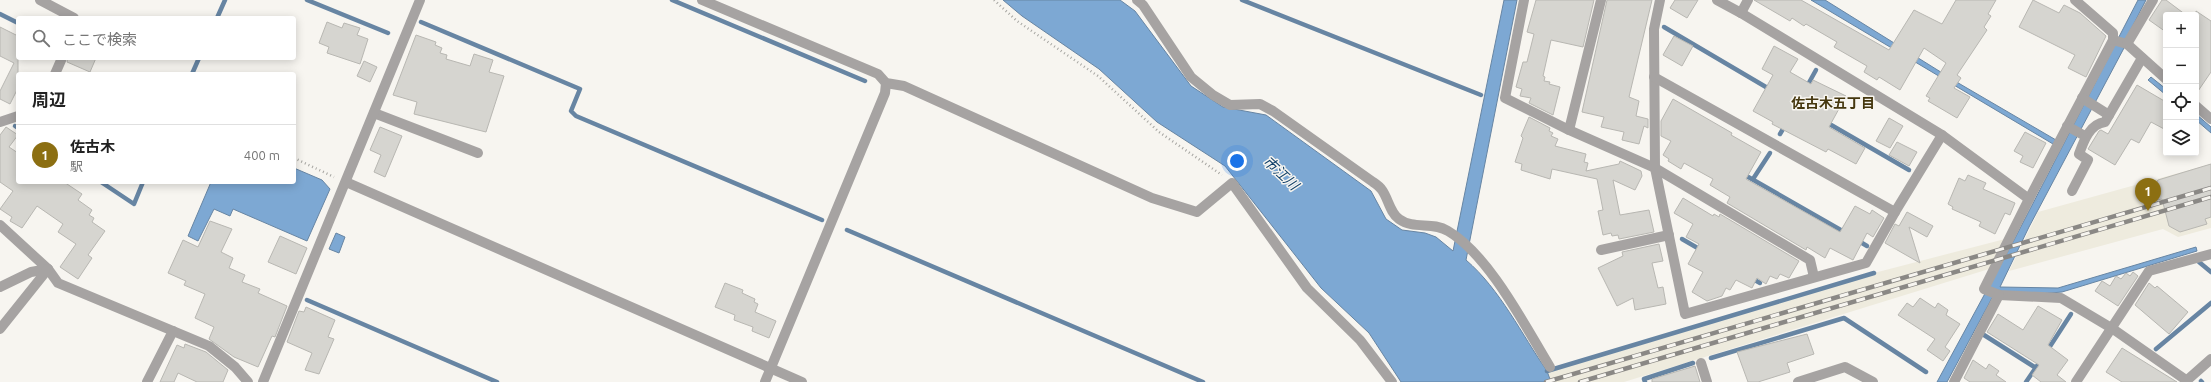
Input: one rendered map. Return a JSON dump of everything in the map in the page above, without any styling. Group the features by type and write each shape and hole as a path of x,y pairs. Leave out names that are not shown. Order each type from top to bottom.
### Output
{"street":[{"path":"40,0 70,16"},
{"path":"263,382 420,0"},
{"path":"702,0 878,74 886,83 904,86 1152,198 1196,212 1232,183 1307,288 1360,340 1392,382"},
{"path":"1137,0 1143,5 1191,76 1213,95 1230,105 1260,104 1273,111 1373,182 1382,190 1397,218 1409,225 1438,226 1453,235 1470,250 1492,273 1550,367"},
{"path":"1524,0 1505,98 1569,130 1655,168 1810,260 1814,277"},
{"path":"1569,130 1602,0"},
{"path":"1660,0 1654,29 1655,168 1685,314 1866,263 1895,212 1942,136"},
{"path":"1717,0 1741,13 1942,136 2029,199"},
{"path":"1741,13 1748,0"},
{"path":"2075,0 2113,33 2120,42 2142,58 2163,77"},
{"path":"2153,0 2120,42 2084,99 2029,199 1984,289 1998,295 2061,298 2113,328 2186,381 2211,360"},
{"path":"2072,191 2088,160 2079,154 2083,135 2099,123 2105,122 2142,58"},
{"path":"56,72 61,60"},
{"path":"1654,77 1895,212"},
{"path":"765,382 885,93 886,83"},
{"path":"2084,99 2109,115"},
{"path":"2199,109 2211,119"},
{"path":"374,113 478,153"},
{"path":"0,122 16,117"},
{"path":"2069,127 2083,135"},
{"path":"346,182 802,382"},
{"path":"0,225 48,269 58,283 209,346 235,367 248,382"},
{"path":"1601,250 1669,235"},
{"path":"2076,382 2113,328 2149,271 2211,254"},
{"path":"0,287 31,272 48,269"},
{"path":"0,330 48,269"},
{"path":"1954,382 1998,295"},
{"path":"147,382 173,330"},
{"path":"1701,363 1707,382"},
{"path":"1798,382 1845,367 1873,382"}],"path":[{"path":"994,0 1017,21 1098,76 1159,132 1217,170 1232,183"},
{"path":"296,159 346,182"}],"shaded area":[{"path":"2211,164 2211,228 2178,237 2163,229 2009,271 2038,212"},
{"path":"2005,239 2014,240 2002,265 1624,382 1551,382 1547,371 1874,273"}],"water":[{"name":"市江川","path":"1003,0 1120,0 1135,11 1191,86 1223,107 1266,115 1371,191 1386,219 1402,230 1425,233 1436,237 1453,251 1504,0 1517,0 1466,260 1500,298 1547,371 1551,382 1401,382 1369,333 1321,288 1225,166 1157,122 1099,69 1022,16"},
{"path":"1811,0 1825,0 1960,84 2056,140 2053,144"},
{"path":"2138,0 2146,0 2127,37 2124,48 2029,227 2000,287 2058,288 2196,247 2197,251 2062,292 1992,298 1947,382 1937,382 2014,240"},
{"path":"2151,77 2163,87 2163,92 2148,80"},
{"path":"2199,117 2211,127 2211,133 2199,123"},
{"path":"296,169 322,180 330,189 307,241 233,209 230,216 214,209 198,241 188,236 210,184 296,184"},
{"path":"336,233 345,237 339,253 329,249"}],"building":[{"path":"1536,0 1594,0 1583,47 1551,40 1543,76 1545,77 1544,81 1560,87 1553,115 1529,103 1531,98 1520,96 1522,89 1516,87 1523,62 1527,62 1534,34 1527,32"},
{"path":"1607,0 1652,0 1629,97 1639,101 1636,116 1648,119 1648,128 1644,126 1639,144 1622,140 1624,132 1601,127 1604,117 1582,112"},
{"path":"1675,0 1698,0 1687,18 1670,8"},
{"path":"1754,0 1801,0 1889,50 1914,10 1942,24 1956,0 1996,0 1988,14 1991,16 1984,27 1987,30 1957,75 1961,78 1954,88 1970,97 1957,118 1928,101 1930,98 1926,96 1946,63 1924,48 1900,90 1879,77 1877,80 1864,72 1867,66 1834,47 1837,42 1806,24 1804,26 1792,18 1790,21"},
{"path":"2033,0 2059,13 2064,5 2080,13 2106,36 2086,77 2068,68 2075,55 2019,27"},
{"path":"2162,0 2166,0 2182,12 2163,12 2163,30 2149,20"},
{"path":"2199,13 2211,21 2211,72 2199,90"},
{"path":"327,22 342,28 344,23 360,28 357,35 368,39 360,64 327,53 329,47 319,43"},
{"path":"0,27 16,35 16,60 18,60 18,72 16,72 16,92 10,104 0,99 0,91 14,63 0,56"},
{"path":"416,35 436,42 435,45 442,48 440,53 447,55 446,59 470,66 474,54 493,60 489,72 504,76 486,132 414,114 417,102 393,95"},
{"path":"1674,36 1693,46 1682,66 1663,55"},
{"path":"1774,46 1798,59 1790,72 1811,84 1813,80 1846,96 1829,127 1865,148 1856,164 1828,149 1826,152 1772,124 1773,122 1753,111 1773,75 1762,69"},
{"path":"68,60 95,60 90,72 67,62"},
{"path":"364,61 377,67 370,82 357,76"},
{"path":"2137,85 2163,100 2163,128 2151,122 2139,143 2131,139 2115,165 2088,149 2099,131 2101,130 2108,134"},
{"path":"1673,99 1732,133 1731,135 1761,152 1746,179 1840,232 1855,206 1870,214 1872,210 1884,218 1873,237 1867,233 1853,260 1830,248 1825,258 1807,247 1806,250 1727,203 1730,197 1710,185 1713,179 1684,163 1681,169 1668,161 1669,159 1663,155 1671,141 1661,136 1661,121"},
{"path":"1529,117 1550,128 1549,131 1553,133 1551,136 1558,139 1555,146 1586,154 1584,162 1588,163 1586,171 1619,164 1620,161 1641,171 1642,176 1635,190 1613,180 1620,215 1649,210 1654,232 1619,239 1618,235 1612,236 1611,233 1603,235 1598,211 1603,210 1597,179 1552,169 1550,179 1521,170 1522,164 1515,162 1523,138 1521,136"},
{"path":"1889,118 1903,126 1890,148 1876,141"},
{"path":"6,127 16,134 16,138 9,147 16,152 16,184 67,184 82,194 78,200 92,210 89,215 94,218 92,222 105,231 88,255 92,258 78,279 60,267 76,244 58,232 63,224 37,206 22,228 10,221 12,217 0,209 13,191 0,182 0,135"},
{"path":"380,127 402,136 385,177 374,172 381,155 370,150"},
{"path":"2025,132 2046,143 2033,168 2020,162 2023,156 2014,151"},
{"path":"1897,142 1917,152 1909,166 1889,155"},
{"path":"2211,164 2211,217 2205,219 2207,224 2180,232 2169,226 2162,199 2157,200 2153,188 2158,180"},
{"path":"1968,175 1986,183 1983,189 2015,203 2010,215 2005,213 1995,234 1979,226 1981,222 1952,209 1953,207 1948,204 1959,178 1965,181"},
{"path":"1683,198 1713,216 1714,214 1719,217 1720,214 1799,261 1789,278 1780,274 1777,279 1770,276 1766,284 1757,278 1752,288 1736,280 1730,290 1726,288 1722,296 1707,301 1692,292 1703,272 1688,264 1699,244 1686,237 1693,224 1674,213"},
{"path":"1907,212 1933,226 1927,237 1909,227 1920,263 1885,243 1895,224 1899,226"},
{"path":"210,221 232,229 221,252 233,258 229,268 245,275 242,282 260,289 258,293 287,306 275,337 272,336 258,367 234,357 209,339 214,327 195,318 205,294 184,285 186,281 168,273 183,240 198,247"},
{"path":"280,236 307,248 296,274 268,262"},
{"path":"1659,244 1663,261 1652,263 1658,288 1663,287 1666,304 1635,310 1633,298 1617,306 1598,268 1623,256 1622,252"},
{"path":"2133,272 2138,276 2118,306 2095,291 2102,281 2110,286 2116,276 2121,279 2126,273 2130,276"},
{"path":"725,283 743,290 742,293 755,299 754,302 758,304 755,312 776,321 769,338 752,331 753,327 734,320 735,315 715,307"},
{"path":"2149,283 2155,288 2157,286 2188,312 2169,334 2135,305"},
{"path":"1920,298 1935,308 1938,303 1948,310 1946,315 1960,324 1945,347 1950,351 1943,361 1927,350 1935,339 1898,315 1907,303 1913,307"},
{"path":"2038,306 2062,320 2048,345 2068,360 2057,375 2066,382 2041,382 2032,375 2039,365 1987,332 1998,314 2023,330"},
{"path":"306,307 335,320 328,337 334,339 319,374 305,370 312,353 287,342 299,311 304,312"},
{"path":"1807,334 1814,354 1787,363 1790,372 1758,382 1748,382 1737,352"},
{"path":"185,344 206,352 228,370 223,382 197,382 178,373 174,382 160,382 177,345 184,348"},
{"path":"2122,348 2177,382 2122,382 2106,372"},
{"path":"1973,360 1986,369 1989,364 1999,371 1996,375 2006,382 1970,382 1964,378"},
{"path":"1695,366 1700,382 1652,382 1652,379"}],"waterway":[{"path":"218,16 225,0"},
{"path":"307,0 388,33"},
{"path":"672,0 865,81"},
{"path":"1242,0 1481,95"},
{"path":"0,14 16,22"},
{"path":"421,22 580,89 571,111 576,116 822,220"},
{"path":"1664,27 1771,90"},
{"path":"193,72 198,60"},
{"path":"1806,88 1816,70"},
{"path":"1826,122 1909,170"},
{"path":"1780,134 1786,124"},
{"path":"1753,179 1770,153"},
{"path":"1743,174 1846,233"},
{"path":"104,184 134,204 142,184"},
{"path":"847,230 1203,382"},
{"path":"1682,239 1701,250"},
{"path":"1857,240 1867,246"},
{"path":"2199,262 2211,272"},
{"path":"1547,371 1874,273"},
{"path":"1751,278 1760,283"},
{"path":"307,300 497,382"},
{"path":"2156,349 2211,303"},
{"path":"2047,351 2071,314"},
{"path":"1711,358 1844,318 1926,372"},
{"path":"1984,335 2036,368"},
{"path":"2026,382 2041,360"},
{"path":"1645,382 1644,379 1693,363"}],"railway":[{"path":"1546,382 2211,188"},
{"path":"1580,382 2211,197"}],"place":[{"name":"佐古木","path":"2148,211"}],"district":[{"name":"佐古木五丁目","path":"1833,103"}]}
